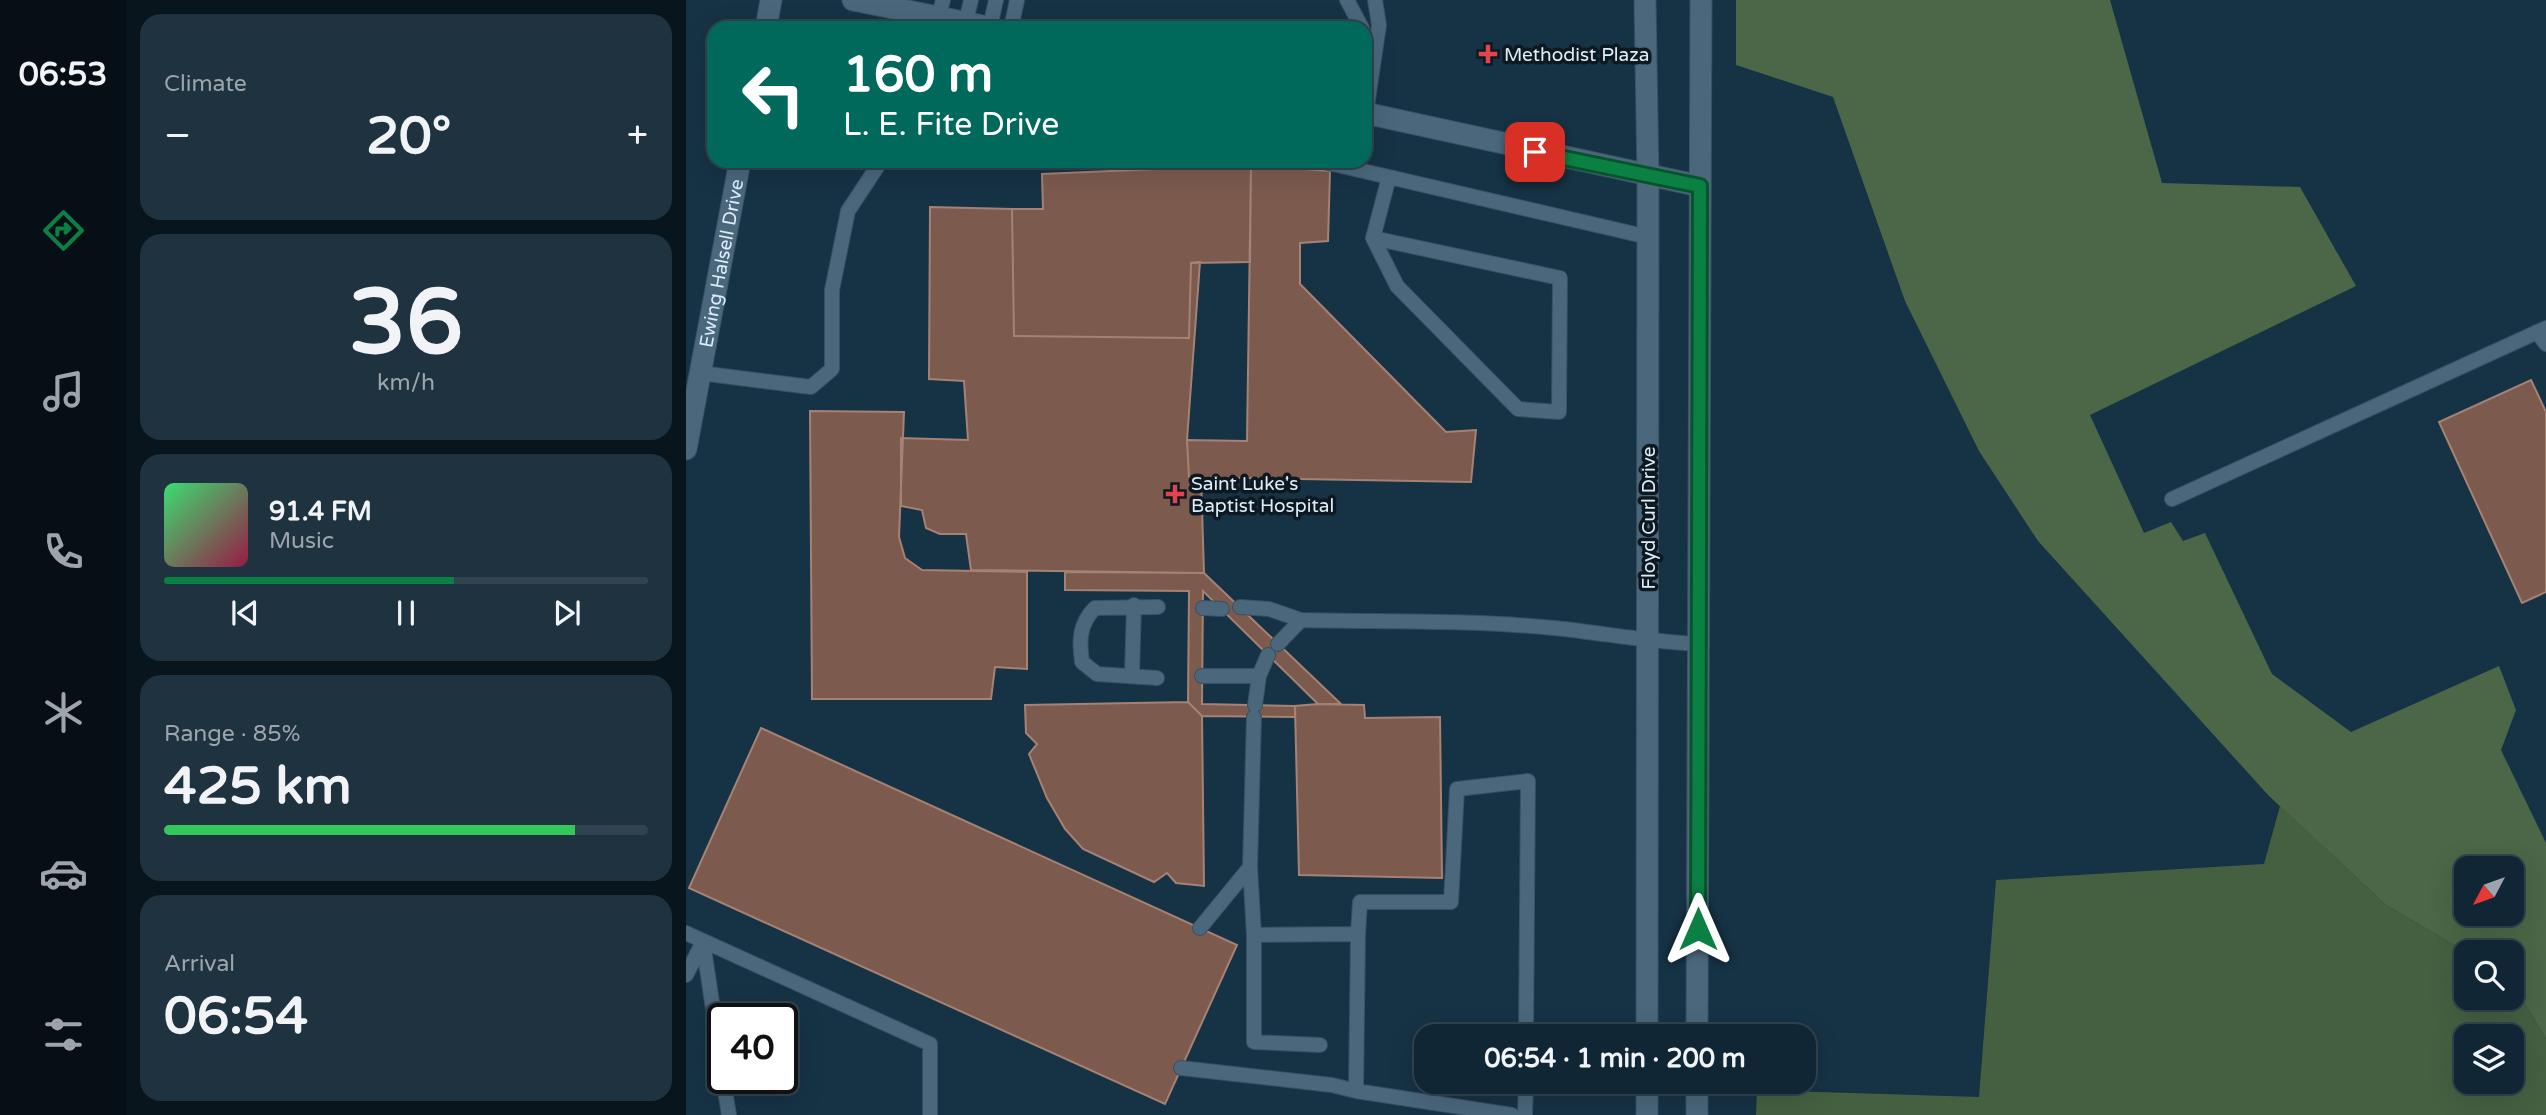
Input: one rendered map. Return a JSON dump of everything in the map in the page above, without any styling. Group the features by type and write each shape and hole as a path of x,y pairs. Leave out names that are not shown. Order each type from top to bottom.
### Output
{"street":[{"path":"767,21 771,0"},
{"path":"853,0 941,7 964,21"},
{"name":"Floyd Curl Drive","path":"1645,0 1648,177 1647,1024"},
{"path":"1697,1024 1700,0"},
{"path":"1372,115 1648,177 1700,186"},
{"name":"Ewing Halsell Drive","path":"686,449 739,168"},
{"path":"1647,1094 1647,1115"},
{"path":"1697,1094 1697,1115"}],"lane":[{"path":"966,21 971,0"},
{"path":"993,21 996,0"},
{"path":"1012,21 1017,0"},
{"path":"1347,0 1358,21"},
{"path":"1372,74 1379,25 1375,0"},
{"path":"1372,51 1375,58"},
{"path":"700,373 811,387 832,369 832,289 848,211 876,168"},
{"path":"1350,168 1648,237"},
{"path":"1373,238 1560,278 1559,412 1518,409 1397,286 1373,238 1389,177"},
{"path":"2172,499 2543,335"},
{"path":"1132,675 1134,605"},
{"path":"1157,678 1097,674 1082,662 1079,642 1085,618 1095,608 1134,605 1158,607"},
{"path":"1240,607 1269,609 1301,621 1497,624 1556,628 1647,642 1699,644"},
{"path":"1203,608 1222,609"},
{"path":"1301,621 1273,650 1259,676 1254,711 1250,867 1254,935 1254,1042 1320,1045"},
{"path":"1202,676 1259,676"},
{"path":"1356,1091 1360,902 1451,902 1457,789 1528,781 1526,1024"},
{"path":"1200,928 1250,867"},
{"path":"686,933 930,1044 930,1115"},
{"path":"1254,935 1358,934"},
{"path":"686,975 703,942"},
{"path":"703,942 712,1003"},
{"path":"1181,1068 1332,1085 1513,1115"},
{"path":"726,1094 729,1115"},
{"path":"1525,1094 1525,1115"}],"green space":[{"path":"1736,0 2110,0 2162,183 2300,187 2356,286 2090,415 2144,533 2171,522 2183,541 2205,533 2272,674 2351,732 2499,666 2516,710 2501,750 2546,843 2546,1039 2524,1003 2524,940 2454,940 2454,945 2386,905 2269,796 2038,541 1979,451 1905,301 1833,97 1736,65"},
{"path":"2280,806 2386,905 2454,945 2454,1010 2524,1010 2524,1003 2546,1039 2546,1115 1756,1115 1757,1094 1816,1094 1816,1092 1979,1097 1996,880 2264,864"}],"building":[{"path":"1251,168 1250,262 1191,263 1189,338 1014,336 1012,209 1043,209 1042,174"},
{"path":"1251,168 1330,171 1328,241 1300,243 1300,284 1446,432 1476,430 1471,482 1189,477 1187,440 1247,441"},
{"path":"930,207 1012,209 1014,336 1189,338 1191,263 1200,262 1187,440 1189,477 1201,477 1204,573 971,570 966,534 940,534 926,528 922,510 901,506 901,438 968,440 964,381 929,379"},
{"path":"2531,380 2546,412 2546,592 2522,603 2439,422"},
{"path":"810,411 904,412 899,537 905,558 922,570 1027,572 1027,669 995,667 991,699 812,699"},
{"path":"1065,572 1204,573 1341,704 1318,704 1203,591 1202,704 1295,706 1295,717 1202,716 1188,702 1189,591 1065,590"},
{"path":"1188,702 1202,716 1204,886 1176,883 1167,873 1154,882 1083,849 1065,829 1047,798 1029,754 1037,744 1026,733 1025,705"},
{"path":"1364,705 1365,718 1440,717 1442,878 1299,875 1295,706"},
{"path":"761,728 1237,945 1165,1104 689,888"}],"place":[{"name":"Methodist Plaza","path":"1488,54"},
{"name":"Saint Luke's Baptist Hospital","path":"1175,494"}],"route":[{"path":"1535,152 1700,186 1698,929"}]}
